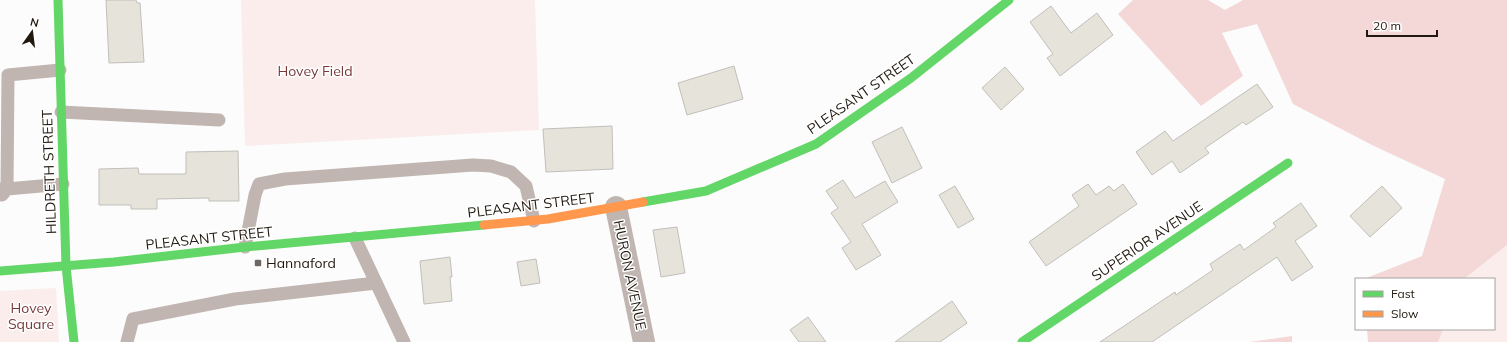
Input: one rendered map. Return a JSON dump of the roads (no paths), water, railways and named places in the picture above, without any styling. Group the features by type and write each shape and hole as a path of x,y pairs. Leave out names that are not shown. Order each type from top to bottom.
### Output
{"main road":[{"name":"HILDRETH STREET","path":"58,0 66,266 74,342"},
{"name":"PLEASANT STREET","path":"0,270 114,262 245,247 548,219 706,191 816,144 910,78 1009,0"},
{"name":"SUPERIOR AVENUE","path":"1022,342 1288,163"}],"street":[{"name":"HURON AVENUE","path":"616,207 644,342"}],"lane":[{"path":"60,70 8,74 2,192 63,184"},
{"path":"61,112 219,120"},
{"path":"245,247 254,194 259,184 285,179 474,165 491,166 511,172 526,186 534,220"},
{"path":"355,238 404,342"},
{"path":"127,342 133,319 235,299 376,283"}],"place":[{"name":"Hannaford","path":"258,263"}],"park label":[{"name":"Hovey Field","path":"315,71"},
{"name":"Hovey Square","path":"31,316"}]}
